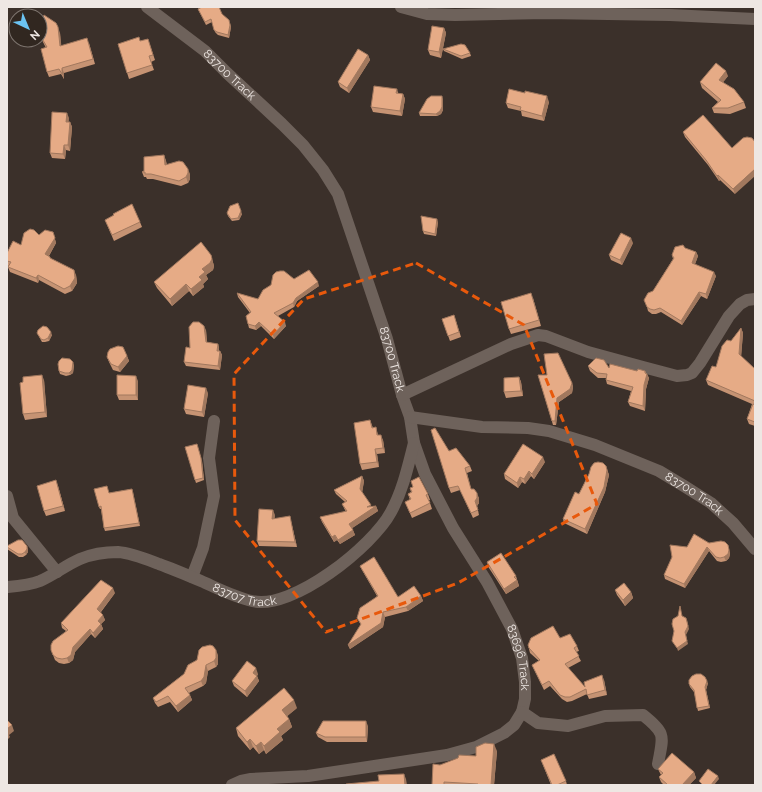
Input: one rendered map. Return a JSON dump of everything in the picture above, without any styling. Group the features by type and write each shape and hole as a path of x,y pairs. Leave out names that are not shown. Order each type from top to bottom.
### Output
{"street":[{"name":"83700 Track","path":"147,7 205,51 303,145 323,170 338,194 387,339 402,395 410,417 482,427 528,428 549,431 595,445 658,471 689,489 711,504 733,523 755,550"},
{"path":"401,7 427,14 546,13 670,15 755,19"},
{"path":"402,395 511,344 538,335 546,336 588,352 677,376 692,373 700,363 728,316 740,304 747,300 755,299"},
{"name":"83696 Track","path":"232,785 251,779 308,776 447,755 476,747 504,733 514,725 522,712 525,699 525,682 522,658 512,629 487,582 453,528 425,474 414,443 410,417"},
{"path":"192,577 203,548 214,496 209,458 214,421"},
{"name":"83707 Track","path":"7,587 39,581 79,559 99,553 120,552 138,556 253,602 268,603 281,599 304,588 340,566 366,544 379,529 391,512 400,492 414,443"},
{"path":"7,496 13,518 57,572"},
{"path":"522,712 538,723 568,726 605,716 643,715 657,726 663,738 658,764"}],"highlighted area":[{"path":"416,263 524,325 597,504 458,583 326,632 235,520 234,374 304,299"}],"building":[{"path":"202,7 219,7 222,14 229,20 230,25 228,35 214,30 211,19 205,22 198,9"},
{"path":"48,18 56,23 58,27 60,46 87,38 93,59 62,68 62,74 59,69 47,72 41,49 48,48"},
{"path":"432,26 444,28 439,52 428,50"},
{"path":"139,37 140,41 148,39 153,55 149,56 152,65 127,73 118,44"},
{"path":"461,44 465,45 470,53 461,56 443,49"},
{"path":"358,49 368,55 347,88 338,82"},
{"path":"716,63 726,71 719,80 734,89 744,102 728,108 712,108 721,100 700,82"},
{"path":"374,86 397,89 396,93 403,94 400,111 371,107"},
{"path":"509,89 547,96 542,116 520,110 521,107 506,103"},
{"path":"431,96 442,96 442,107 440,111 436,114 419,113 427,99"},
{"path":"52,112 67,113 66,122 70,122 68,145 64,145 63,154 50,153"},
{"path":"703,115 732,148 743,138 752,138 755,142 755,169 733,189 718,175 717,176 683,132"},
{"path":"164,155 165,165 179,161 183,162 188,169 186,177 179,181 151,174 145,174 145,172 142,172 144,171 144,157"},
{"path":"238,203 241,211 238,218 231,219 227,213 230,206"},
{"path":"132,204 140,222 112,235 105,220"},
{"path":"421,216 437,219 435,234 423,231"},
{"path":"30,229 34,230 39,235 45,230 53,232 55,238 45,254 74,270 75,278 70,286 64,289 38,275 36,278 8,267 11,262 7,261 7,253 13,241 21,245 24,233"},
{"path":"621,233 631,238 620,260 609,255"},
{"path":"201,242 211,255 212,259 210,263 202,269 205,272 199,277 202,280 191,289 186,284 170,299 154,282"},
{"path":"683,245 685,248 696,252 692,263 714,272 706,294 699,292 681,321 660,308 654,310 650,309 647,307 644,300 648,293 653,291 674,258 672,255 675,247"},
{"path":"309,270 318,282 296,298 293,303 274,313 285,322 273,335 259,322 255,326 248,324 246,316 251,312 237,293 258,299 263,290 271,285 273,275 276,272 284,271 294,279"},
{"path":"531,293 539,320 509,329 501,302"},
{"path":"454,315 459,332 448,336 442,319"},
{"path":"193,322 199,322 204,326 206,342 218,344 217,351 220,351 218,366 184,362 186,347 190,348 189,327"},
{"path":"43,326 47,327 51,332 48,338 44,340 41,339 37,333"},
{"path":"741,328 739,354 755,369 755,401 706,380 712,366 716,367 722,346 727,340 731,341"},
{"path":"118,346 123,347 127,356 118,367 111,364 107,357 110,349"},
{"path":"558,353 572,383 570,389 557,398 555,421 552,421 538,375 547,375 544,354"},
{"path":"62,358 70,359 73,362 72,370 69,373 59,371 58,364"},
{"path":"596,358 604,360 609,368 610,364 637,371 638,369 645,371 647,374 644,385 643,406 628,402 633,387 606,380 607,374 597,373 588,366"},
{"path":"42,375 45,412 23,414 20,383 23,382 23,377"},
{"path":"117,375 136,376 136,395 117,395"},
{"path":"519,377 521,391 504,392 504,378"},
{"path":"188,385 206,388 202,412 184,409"},
{"path":"753,404 755,405 755,422 747,419"},
{"path":"370,420 372,428 376,427 377,435 381,435 383,448 375,449 377,462 360,464 354,423"},
{"path":"435,428 449,451 456,448 470,466 465,468 471,489 474,489 477,493 477,498 475,501 478,510 471,513 458,486 449,488 431,430"},
{"path":"197,444 201,458 203,478 195,480 185,447"},
{"path":"523,444 543,457 532,474 529,471 524,479 520,477 517,483 504,474"},
{"path":"594,463 603,463 607,470 604,487 585,529 563,519 575,492 579,494 591,467"},
{"path":"362,476 360,489 371,505 367,507 376,506 349,524 353,530 338,540 335,535 332,537 320,517 347,511 342,504 347,501 334,490"},
{"path":"419,477 428,494 426,495 430,503 410,513 405,502 411,499 408,494 412,492 410,488 413,487 411,481"},
{"path":"56,480 63,506 44,511 37,486"},
{"path":"107,486 109,493 132,489 139,523 104,528 101,506 99,507 94,489"},
{"path":"259,509 273,510 272,519 290,516 295,542 257,541"},
{"path":"694,534 709,543 721,541 725,542 728,545 729,550 728,554 720,558 716,557 707,547 684,584 664,575 672,557 670,545 687,547"},
{"path":"18,540 22,540 27,546 27,549 22,554 18,554 7,547"},
{"path":"501,553 517,580 504,589 487,562"},
{"path":"374,557 398,597 414,586 421,596 406,607 383,612 381,623 348,645 361,624 357,618 360,608 378,596 360,566"},
{"path":"101,580 113,588 97,609 103,615 98,621 101,624 93,633 90,629 73,647 71,655 67,658 57,658 53,655 51,645 53,641 68,630 61,623"},
{"path":"624,583 631,592 623,600 615,590"},
{"path":"680,606 682,616 686,618 688,626 685,632 687,641 677,648 672,641 674,631 672,624 673,619 678,616"},
{"path":"553,626 560,638 570,634 577,646 574,648 579,656 565,664 585,687 584,682 602,675 605,690 587,695 586,689 570,697 565,697 560,695 549,681 542,685 532,665 540,660 528,645 531,638"},
{"path":"210,645 216,650 216,658 214,661 206,665 204,677 201,681 185,688 190,695 176,706 168,696 156,702 153,698 184,674 188,665 197,660 199,650 202,647"},
{"path":"247,661 256,668 253,673 257,676 245,691 232,681"},
{"path":"696,674 701,674 707,681 705,687 709,706 697,708 694,690 689,684 689,680"},
{"path":"284,688 294,700 282,710 289,719 277,729 280,732 264,746 261,742 256,746 250,739 247,742 236,728"},
{"path":"7,720 12,725 7,729"},
{"path":"323,721 366,721 366,737 325,737 316,733"},
{"path":"485,743 494,744 491,785 444,782 444,785 432,785 433,764 440,765 458,758 459,755 476,756 476,747"},
{"path":"672,753 694,772 682,785 668,785 659,777 663,773 658,769"},
{"path":"554,754 566,781 557,785 552,785 541,760"},
{"path":"708,769 718,776 711,785 703,785 699,781"},
{"path":"404,774 405,785 346,785 379,781 378,775"}]}
